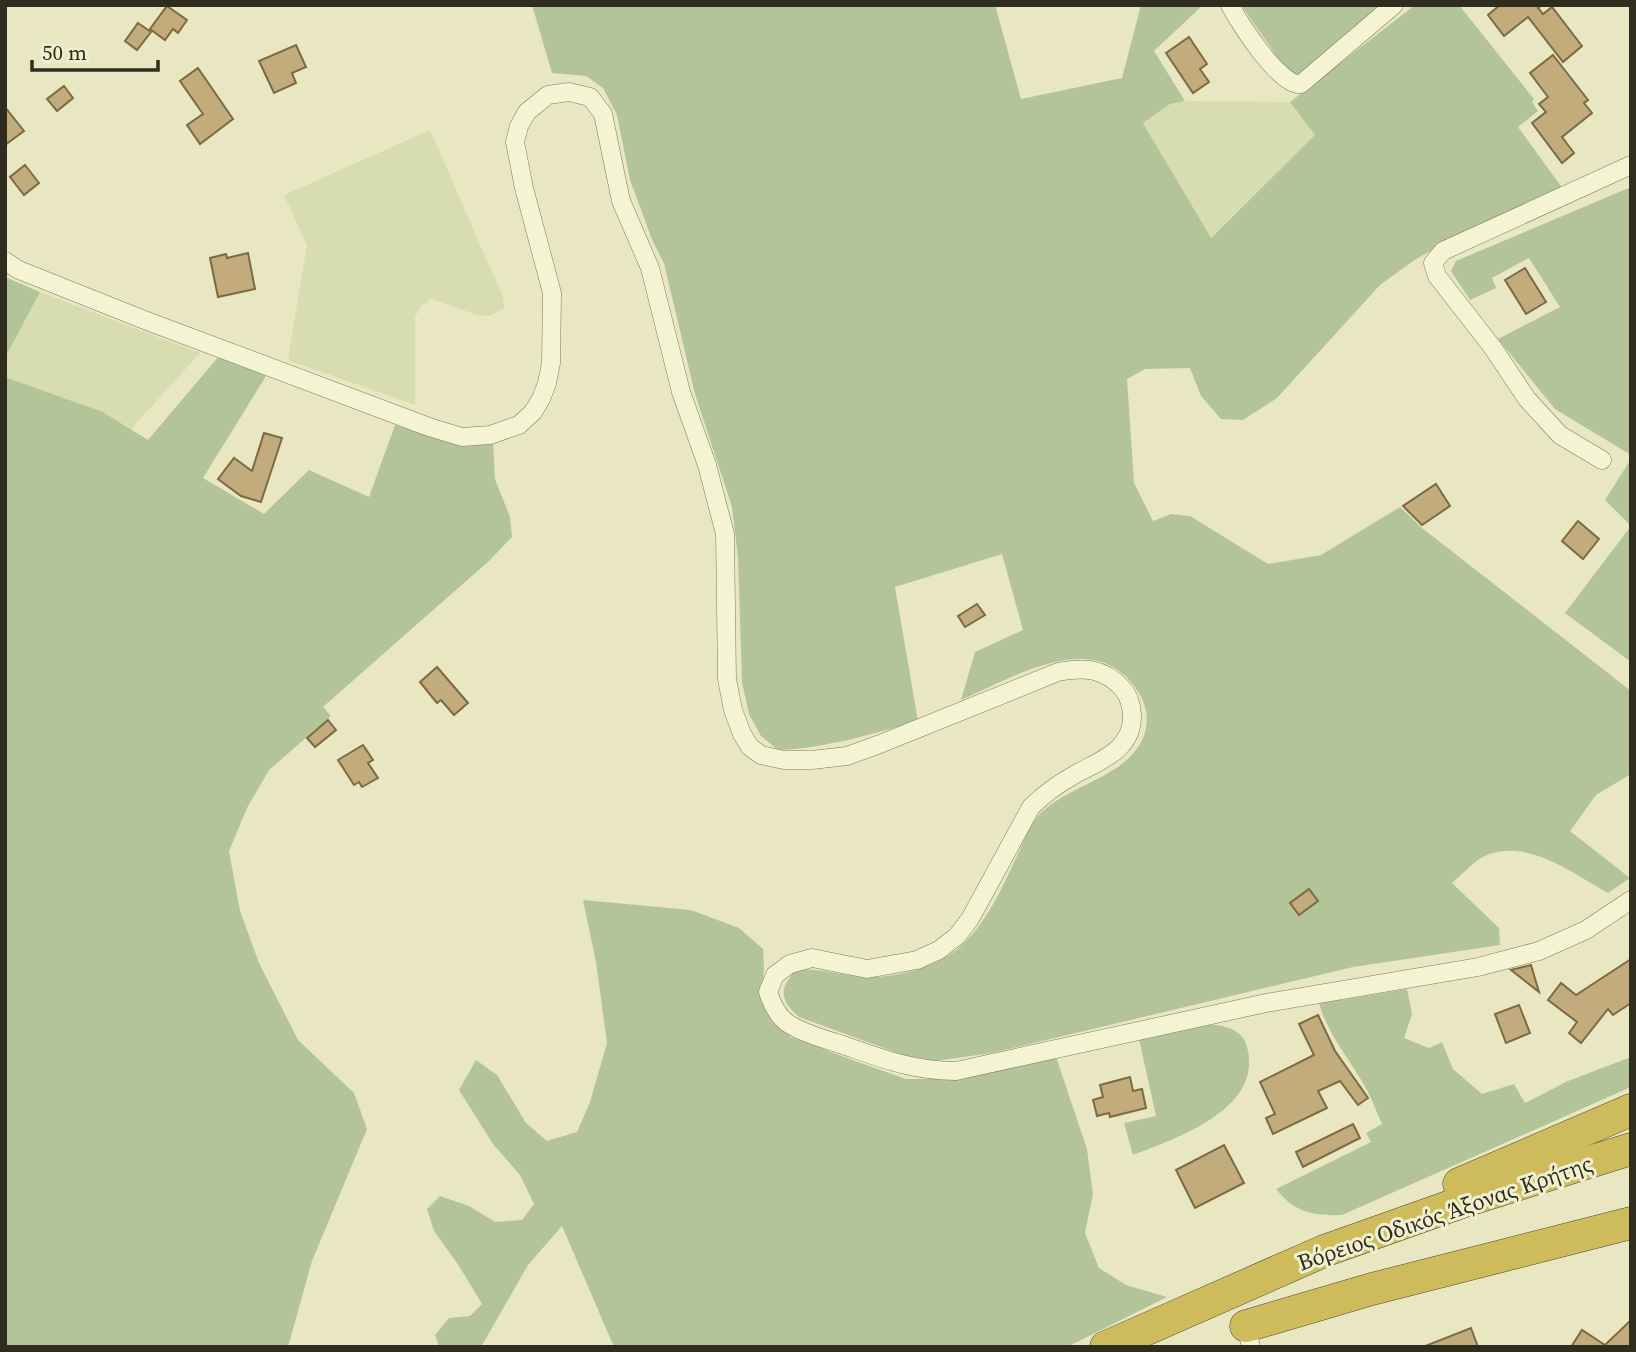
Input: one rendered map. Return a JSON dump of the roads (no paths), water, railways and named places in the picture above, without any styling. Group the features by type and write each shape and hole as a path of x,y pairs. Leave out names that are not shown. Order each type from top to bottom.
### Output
{"highway":[{"path":"1324,1251 1364,1223 1631,1110"},
{"name":"Βόρειος Οδικός Άξονας Κρήτης","path":"1106,1347 1324,1251 1465,1201 1631,1149"},
{"path":"1249,1336 1372,1289 1631,1223"}],"street":[{"path":"1230,5 1242,27 1285,80 1297,85 1394,5"},
{"path":"5,261 19,270 147,321 429,427 462,436 501,432 519,425 533,412 547,383 551,363 552,293 517,153 515,142 519,126 527,113 548,96 569,92 590,97 603,114 621,201 650,268 681,392 707,465 725,534 727,679 733,710 750,747 761,755 784,760 812,760 847,755 1058,671 1077,669 1093,670 1110,676 1125,691 1132,707 1131,730 1121,747 1103,761 1043,794 1031,807 970,919 957,936 939,950 917,960 867,969 812,958 790,964 775,975 768,992 774,1007 787,1023 827,1040 907,1067 956,1071 1266,1003 1490,964 1539,951 1574,935 1631,900"},
{"path":"1602,460 1560,435 1527,399 1493,348 1437,276 1433,262 1443,251 1631,165"}]}
